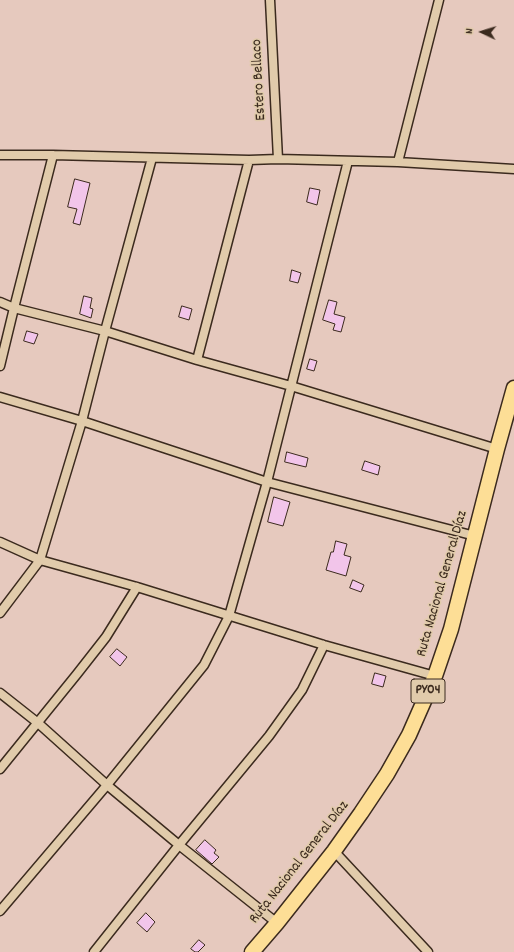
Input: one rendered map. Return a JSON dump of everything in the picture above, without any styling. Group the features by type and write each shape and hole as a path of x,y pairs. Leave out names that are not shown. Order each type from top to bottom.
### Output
{"highway":[{"name":"Ruta Nacional General Díaz","path":"252,952 334,851 388,774 409,735 435,676 451,629 514,388"}],"street":[{"name":"Estero Bellaco","path":"270,0 278,159"},
{"path":"398,162 439,0"},
{"path":"0,155 398,162 514,169"},
{"path":"0,366 53,155"},
{"path":"0,613 40,560 82,421 152,158"},
{"path":"197,360 249,160"},
{"path":"0,911 204,665 229,616 267,482 348,161"},
{"path":"0,302 14,308 105,331 197,360 291,386 497,450"},
{"path":"0,397 82,421 267,482 475,536"},
{"path":"0,542 40,560 137,587 324,645 435,676"},
{"path":"0,769 78,674 106,637 137,587"},
{"path":"94,952 179,845 270,736 302,690 324,645"},
{"path":"0,693 38,723 106,785 277,922"},
{"path":"334,851 428,952"}],"building":[{"path":"75,179 90,183 80,225 73,223 77,209 68,207"},
{"path":"310,188 320,190 317,205 307,202"},
{"path":"292,270 301,273 298,283 290,281"},
{"path":"84,296 92,298 90,308 93,309 91,318 80,314"},
{"path":"329,300 337,302 334,314 345,317 341,332 333,330 335,324 323,320"},
{"path":"182,306 192,309 189,320 179,317"},
{"path":"27,331 38,334 34,344 24,341"},
{"path":"310,359 317,361 314,371 307,369"},
{"path":"287,452 308,458 306,467 285,462"},
{"path":"365,461 380,466 378,475 362,470"},
{"path":"274,497 290,502 283,526 268,522"},
{"path":"336,541 347,544 344,555 351,557 346,576 326,570"},
{"path":"353,580 364,585 361,592 350,588"},
{"path":"117,649 127,657 120,666 110,657"},
{"path":"375,673 386,676 383,687 372,684"},
{"path":"205,840 216,850 214,853 219,857 212,864 196,850"},
{"path":"146,913 155,922 147,932 137,923"},
{"path":"199,940 205,945 198,952 195,952 191,949"}]}
